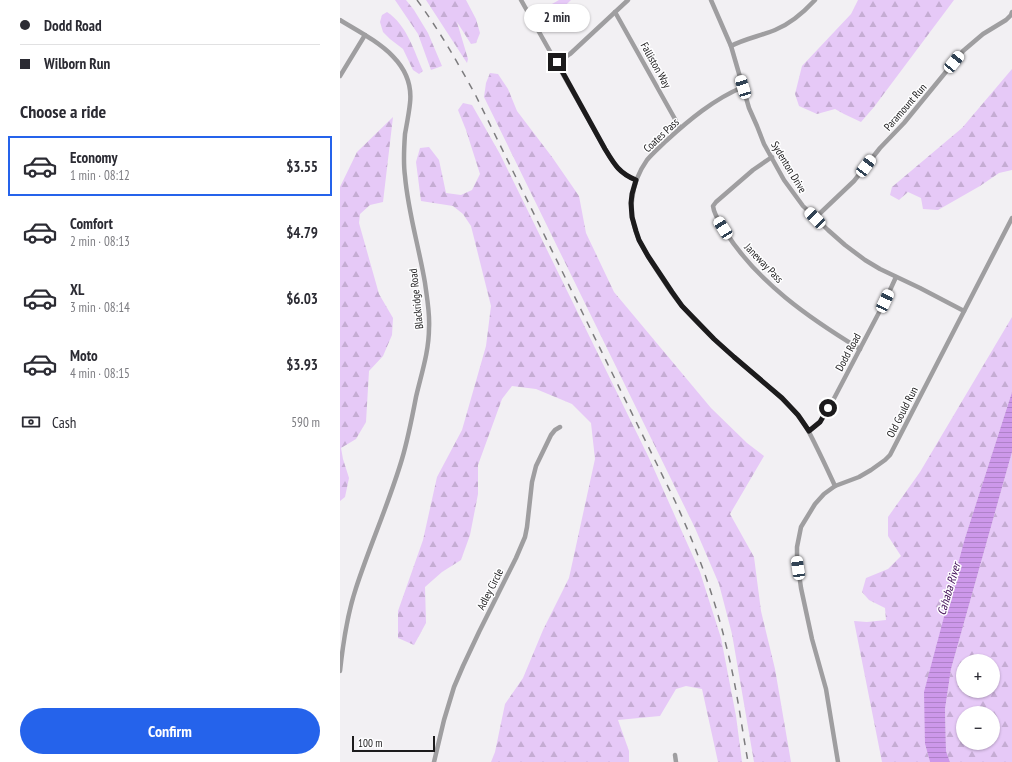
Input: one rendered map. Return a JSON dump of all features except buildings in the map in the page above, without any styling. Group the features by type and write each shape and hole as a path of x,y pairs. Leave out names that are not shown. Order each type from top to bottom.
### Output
{"street":[{"path":"521,0 612,160 620,171 628,177 636,180"},
{"path":"557,62 570,54 628,0"},
{"name":"Sydenton Drive","path":"711,0 730,46 756,126 784,180 803,206 845,245 865,260 964,311"},
{"path":"730,46 781,27 815,0"},
{"name":"Falliston Way","path":"615,12 680,128"},
{"name":"Paramount Run","path":"815,218 854,181 880,148 904,123 963,51 979,37 1006,20 1012,12"},
{"name":"Blackridge Road","path":"340,20 365,35 397,60 406,75 411,90 405,135 404,170 408,201 426,288 429,315 427,350 402,459 355,589 347,619 340,671"},
{"path":"340,76 365,35"},
{"name":"Coates Pass","path":"743,87 723,96 710,105 680,128 654,152 644,165 636,180 631,203 632,217 639,240 682,306 714,339 782,398 798,415 809,431 836,486"},
{"name":"Janeway Pass","path":"772,158 753,170 716,202 714,206 716,217 741,254 767,281 812,318 834,334 860,349"},
{"name":"Old Gould Run","path":"838,762 826,689 812,639 796,559 796,547 801,527 815,504 824,494 836,486 859,477 871,470 890,455 1012,218"},
{"name":"Dodd Road","path":"809,431 820,422 860,349 896,277"},
{"name":"Adley Circle","path":"434,762 454,686 516,558 524,537 527,527 532,482 536,466 551,435 560,427"},
{"path":"675,755 676,762"}],"green space":[{"path":"395,0 406,0 414,10 428,33 442,66 431,70 418,34"},
{"path":"426,0 466,0 476,19 480,33 476,43 471,44 457,22 468,59 467,63"},
{"path":"559,0 571,0 544,26 536,13"},
{"path":"858,0 954,0 874,107 861,122 835,109 817,114 799,106 795,94 802,66 851,14"},
{"path":"387,12 394,17 405,31 423,71 419,74 413,70 403,49 383,32 380,22 382,15"},
{"path":"1012,69 1012,170 999,173 980,186 938,210 923,209 921,198 908,192 899,200 890,195 892,187 962,128"},
{"path":"490,73 498,74 508,89 517,111 579,196 586,233 614,292 711,408 747,443 764,456 730,514 754,557 761,611 775,669 791,762 754,762 732,634 719,584 695,528 484,97 486,83"},
{"path":"463,103 472,105 500,154 649,458 700,572 721,638 736,716 742,762 718,762 702,689 686,686 676,689 660,716 618,720 629,751 629,762 491,762 495,752 505,704 523,678 543,630 569,578 595,459 591,423 572,404 536,389 512,386 502,399 478,465 478,494 470,535 461,560 442,572 425,587 426,623 414,645 398,638 398,611 423,540 437,477 462,430 486,346 491,306 471,226 463,214 453,206 421,201 416,162 420,148 429,147 439,160 446,193 461,195 472,190 480,174 458,110"},
{"path":"393,117 383,202 370,205 360,214 359,223 379,294 393,318 392,335 383,356 369,371 366,422 356,439 341,448 349,478 345,497 340,501 340,187 357,152"},
{"path":"1012,317 1012,392 965,538 925,744 930,762 882,762 854,621 867,622 886,620 885,608 869,600 862,592 866,578 888,569 901,556 888,536 888,517 920,472"},
{"path":"1012,452 1012,762 950,762 946,751 945,709 951,669"}],"shaded area":[{"path":"1012,392 1012,452 951,669 945,709 946,751 950,762 930,762 925,744 924,692 965,538"}],"railway":[{"path":"417,0 448,47 476,96 683,518 704,572 730,659 748,762"}],"route":[{"path":"557,62 612,160 620,171 628,177 636,180 631,203 632,217 639,240 682,306 714,339 782,398 798,415 809,431 820,422 828,408"}],"water label":[{"name":"Cahaba River","path":"949,589"}]}
